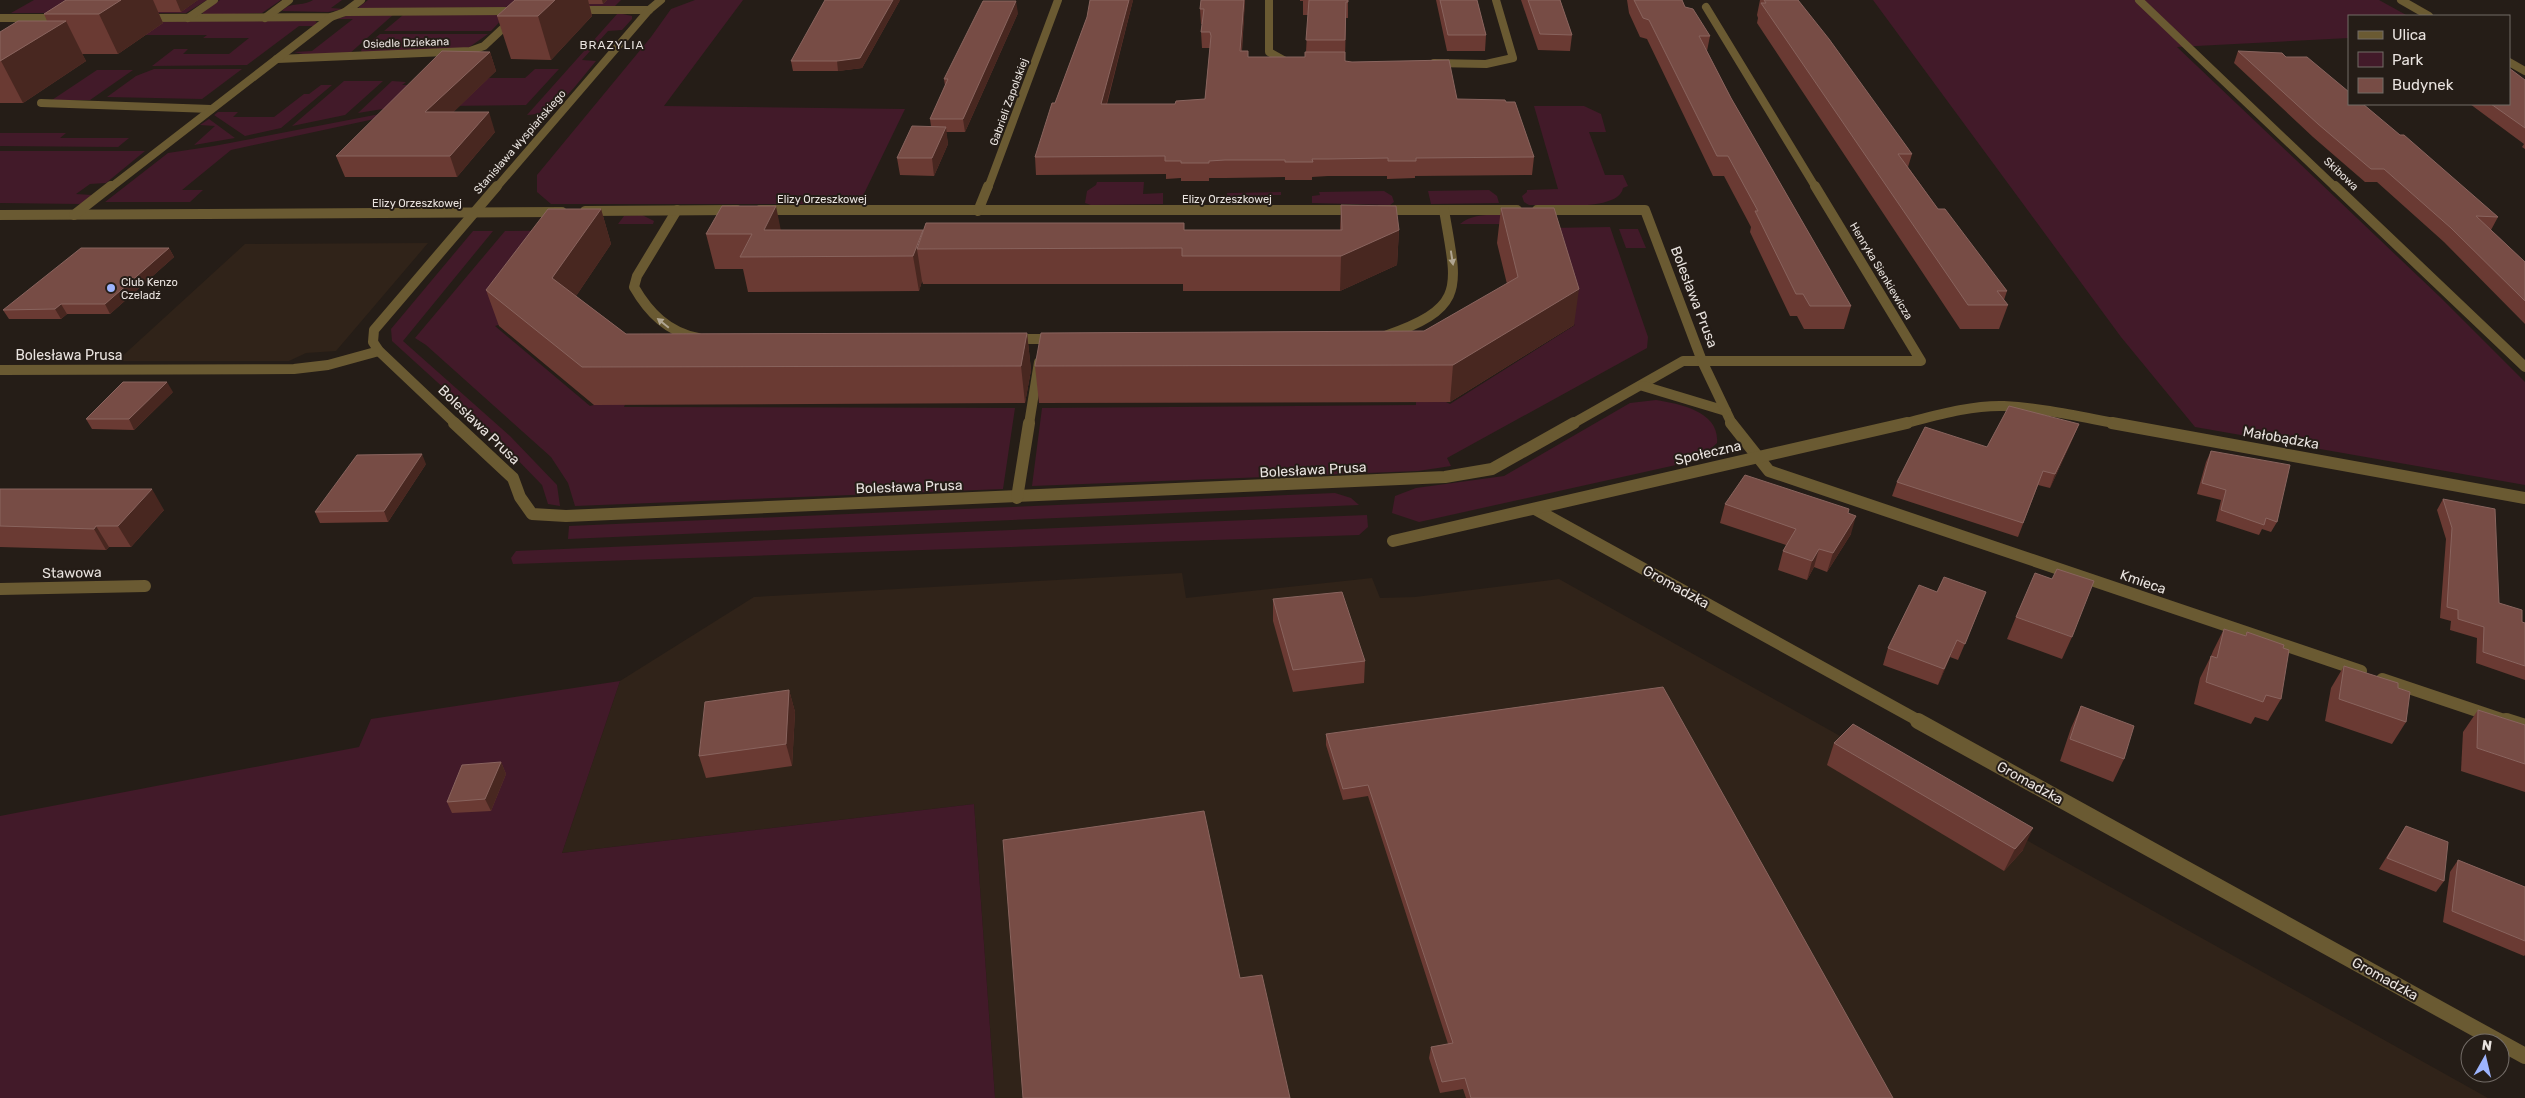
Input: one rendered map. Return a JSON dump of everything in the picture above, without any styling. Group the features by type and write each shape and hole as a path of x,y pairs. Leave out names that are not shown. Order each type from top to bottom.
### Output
{"street":[{"path":"188,18 214,0"},
{"path":"265,18 289,0"},
{"path":"74,215 331,17 345,12 361,0"},
{"name":"Stanisława Wyspiańskiego","path":"379,351 373,342 374,330 648,10 661,0"},
{"name":"Gabrieli Zapolskiej","path":"978,211 1005,146 1058,0"},
{"path":"1269,0 1269,52 1287,62 1306,62"},
{"path":"1424,63 1493,63 1507,62 1513,58 1496,0"},
{"name":"Skibowa","path":"2139,0 2525,367"},
{"path":"2401,0 2427,15"},
{"name":"Henryka Sienkiewicza","path":"1702,361 1921,361 1706,7"},
{"path":"569,10 648,10"},
{"name":"Osiedle Dziekana","path":"277,59 470,51 484,46 522,11"},
{"path":"345,12 531,11"},
{"path":"139,18 331,17"},
{"path":"0,18 70,18"},
{"path":"2510,63 2525,71"},
{"path":"41,103 212,109"},
{"path":"678,210 637,276 634,287 654,316 674,331 691,337 710,339"},
{"name":"Elizy Orzeszkowej","path":"0,215 472,214 678,210 1645,210"},
{"path":"1374,338 1399,332 1432,317 1445,307 1454,292 1454,264 1444,210"},
{"name":"Bolesława Prusa","path":"0,370 294,368 328,365 379,351 513,478 520,498 532,514 566,516 1016,498 1445,477 1492,470 1643,386 1683,361 1702,361 1645,210"},
{"path":"997,339 1064,339"},
{"path":"1016,498 1041,348"},
{"name":"Kmieca","path":"1702,361 1733,426 1769,471 2525,727"},
{"path":"1643,386 1726,411"},
{"name":"Społeczna","path":"1393,541 1957,411 2003,406 2032,409"},
{"name":"Małobądzka","path":"2032,409 2525,498"},
{"name":"Gromadzka","path":"1536,509 2525,1056"},
{"name":"Stawowa","path":"0,589 145,586"}],"shaded area":[{"path":"428,243 336,351 306,353 289,361 117,361 245,244"},
{"path":"1182,573 1186,598 1372,578 1380,598 1415,597 1559,579 2488,1098 995,1098 974,804 562,853 620,681 754,597"}],"green space":[{"path":"34,0 92,0 187,8 198,0 207,0 186,13 11,13"},
{"path":"220,0 281,0 262,13 204,15 202,12"},
{"path":"313,0 342,0 331,8 344,9 328,12 282,11 289,6"},
{"path":"368,0 621,0 615,6 359,9"},
{"path":"695,0 743,0 664,106 905,109 859,204 551,204 537,192 537,175 651,37 671,9"},
{"path":"1873,0 2379,0 2406,15 2348,15 2348,38 2177,47 2440,297 2525,382 2525,485 2195,427 2121,337"},
{"path":"499,13 505,16 491,31 384,31 403,15"},
{"path":"618,13 632,16 632,19 622,30 608,31 582,60 596,61 574,88 558,104 538,113 527,115"},
{"path":"394,14 349,54 307,55 294,52 312,51 353,19 337,19 349,15"},
{"path":"80,21 317,22 314,26 299,26 247,65 152,66 174,49 188,49 183,54 229,54 249,38 203,38 207,35 131,35"},
{"path":"380,34 488,34 468,48 362,53 361,50"},
{"path":"154,69 242,69 202,99 107,97 136,76"},
{"path":"535,69 559,69 526,105 446,106 489,78 525,78"},
{"path":"97,70 133,70 90,100 52,100"},
{"path":"344,81 383,81 345,115 292,126"},
{"path":"392,81 406,82 402,85 413,85 389,108 358,113"},
{"path":"321,85 332,85 281,128 245,136 214,115 218,112 238,112 233,117 274,117 304,94 309,94"},
{"path":"1534,106 1584,106 1601,114 1606,132 1589,132 1605,175 1623,175 1628,186 1623,188 1619,196 1597,204 1582,205 1529,205 1524,202 1522,196 1527,190 1558,189"},
{"path":"385,113 379,118 231,150 182,190 203,190 190,202 105,202 168,153"},
{"path":"209,119 235,138 194,145 215,126 200,125"},
{"path":"0,133 66,133 60,138 129,138 118,147 0,146"},
{"path":"0,151 145,151 106,183 90,184 76,194 92,195 81,204 0,203"},
{"path":"1097,182 1144,182 1143,194 1163,193 1163,204 1091,205 1085,203 1087,191 1096,185"},
{"path":"1489,190 1497,196 1499,203 1431,204 1428,191"},
{"path":"1384,191 1392,196 1394,202 1390,205 1312,203 1312,196 1320,195 1319,192"},
{"path":"1281,192 1281,195 1268,195 1269,204 1228,204 1227,193"},
{"path":"642,215 654,221 653,224 618,224 624,216"},
{"path":"1509,215 1511,224 1460,224 1477,216"},
{"path":"1610,227 1648,337 1647,348 1447,458 1451,466 1418,471 1032,486 1042,408 1416,405 1416,400 1442,400 1450,404 1575,325 1569,322 1548,228"},
{"path":"1619,229 1638,229 1646,248 1626,248"},
{"path":"604,230 507,322 495,326 590,406 605,402 626,402 624,407 1015,408 1003,489 575,506 568,483 551,457 426,345 415,338 505,231"},
{"path":"473,231 493,231 403,341 510,436 557,485 560,506 548,504 542,485 480,421 392,341 391,329"},
{"path":"1656,400 1687,407 1706,417 1716,432 1717,443 1703,456 1676,465 1419,522 1392,513 1395,496 1416,488 1504,476 1630,403"},
{"path":"1335,493 1351,498 1359,505 568,539 569,526"},
{"path":"1367,515 1368,527 1359,535 513,564 511,558 516,551"},
{"path":"620,681 562,853 974,804 995,1098 0,1098 0,816 359,747 371,719"}],"building":[{"path":"66,0 121,0 99,14 44,14"},
{"path":"515,0 555,0 538,16 497,16"},
{"path":"825,0 893,0 860,58 837,61 791,61"},
{"path":"1090,0 1129,0 1101,104 1175,104 1176,101 1205,99 1211,36 1210,32 1201,32 1204,9 1200,9 1201,0 1244,0 1240,51 1248,51 1248,57 1305,57 1305,52 1345,52 1345,61 1352,62 1449,60 1457,99 1515,102 1534,157 1416,158 1416,161 1388,161 1388,158 1312,159 1313,162 1225,160 1209,161 1209,163 1181,163 1181,161 1165,161 1165,156 1035,157 1052,103 1055,103 1087,17"},
{"path":"1309,0 1348,0 1346,2 1345,40 1306,40"},
{"path":"1440,0 1477,0 1486,35 1448,35"},
{"path":"1528,0 1560,0 1572,35 1540,34"},
{"path":"1634,0 1682,0 1685,7 1693,9 1710,36 1699,36 1731,98 1851,306 1810,306 1803,294 1796,294 1755,211 1758,211 1728,156 1717,156 1649,20 1643,18"},
{"path":"1764,0 1798,0 1829,39 1912,154 1898,154 1938,209 1945,209 2007,291 1997,291 2008,305 1968,305 1761,3 1766,3"},
{"path":"983,1 1016,1 963,119 930,119 948,79 944,79"},
{"path":"18,21 66,21 0,61 0,32"},
{"path":"442,51 490,52 425,112 489,112 450,156 336,156"},
{"path":"2238,51 2282,53 2286,57 2307,57 2348,91 2348,105 2364,105 2400,135 2404,135 2498,217 2476,216 2525,262 2525,301 2451,228 2384,169 2371,169 2318,124"},
{"path":"2510,69 2525,80 2525,128 2492,105 2510,105"},
{"path":"912,126 946,127 932,158 897,158"},
{"path":"1341,205 1396,206 1399,230 1341,256 1182,256 1182,248 917,249 926,223 1184,223 1184,230 1342,230"},
{"path":"722,206 776,206 764,230 923,230 913,256 740,257 752,234 706,234"},
{"path":"1501,208 1554,208 1579,289 1453,365 1035,366 1041,333 1424,331 1518,277"},
{"path":"548,209 601,209 552,278 626,334 1027,333 1021,366 582,367 486,290"},
{"path":"81,248 169,248 105,304 61,304 55,309 3,310"},
{"path":"123,382 167,382 129,419 86,419"},
{"path":"2009,406 2079,424 2055,474 2043,471 2023,523 1897,482 1925,427 1987,447"},
{"path":"2211,451 2290,465 2277,522 2266,518 2264,525 2221,510 2226,490 2202,483"},
{"path":"422,454 384,511 315,512 357,455"},
{"path":"1745,475 1849,509 1848,513 1856,516 1833,553 1819,549 1812,561 1783,551 1796,529 1725,504"},
{"path":"0,489 152,489 118,526 96,526 94,529 0,526"},
{"path":"2443,499 2495,509 2499,603 2522,610 2522,622 2525,623 2525,666 2483,652 2484,627 2458,619 2458,610 2447,607 2452,528"},
{"path":"2057,569 2094,581 2072,637 2016,617 2035,573 2052,579"},
{"path":"1944,577 1986,592 1965,644 1957,640 1944,669 1888,648 1919,585 1937,592"},
{"path":"1342,592 1365,661 1293,670 1273,599"},
{"path":"2224,629 2246,636 2247,632 2284,645 2283,648 2289,650 2281,699 2266,695 2263,702 2206,682 2211,656 2217,658"},
{"path":"2344,666 2398,683 2398,688 2410,692 2406,722 2339,699"},
{"path":"1663,687 1893,1098 1471,1098 1465,1078 1442,1082 1431,1047 1453,1043 1368,785 1343,789 1326,734"},
{"path":"789,690 786,744 699,756 705,702"},
{"path":"2081,706 2134,726 2124,759 2070,739"},
{"path":"2478,710 2525,725 2525,764 2477,748"},
{"path":"1853,724 2033,828 2015,849 1834,743"},
{"path":"501,762 485,799 447,802 462,765"},
{"path":"1204,811 1240,978 1262,975 1290,1098 1023,1098 1003,840"},
{"path":"2406,826 2448,842 2444,881 2387,858"},
{"path":"2458,860 2525,887 2525,941 2452,911"}],"place":[{"name":"Club Kenzo Czeladź","path":"111,288"}],"district":[{"name":"BRAZYLIA","path":"612,45"}]}
